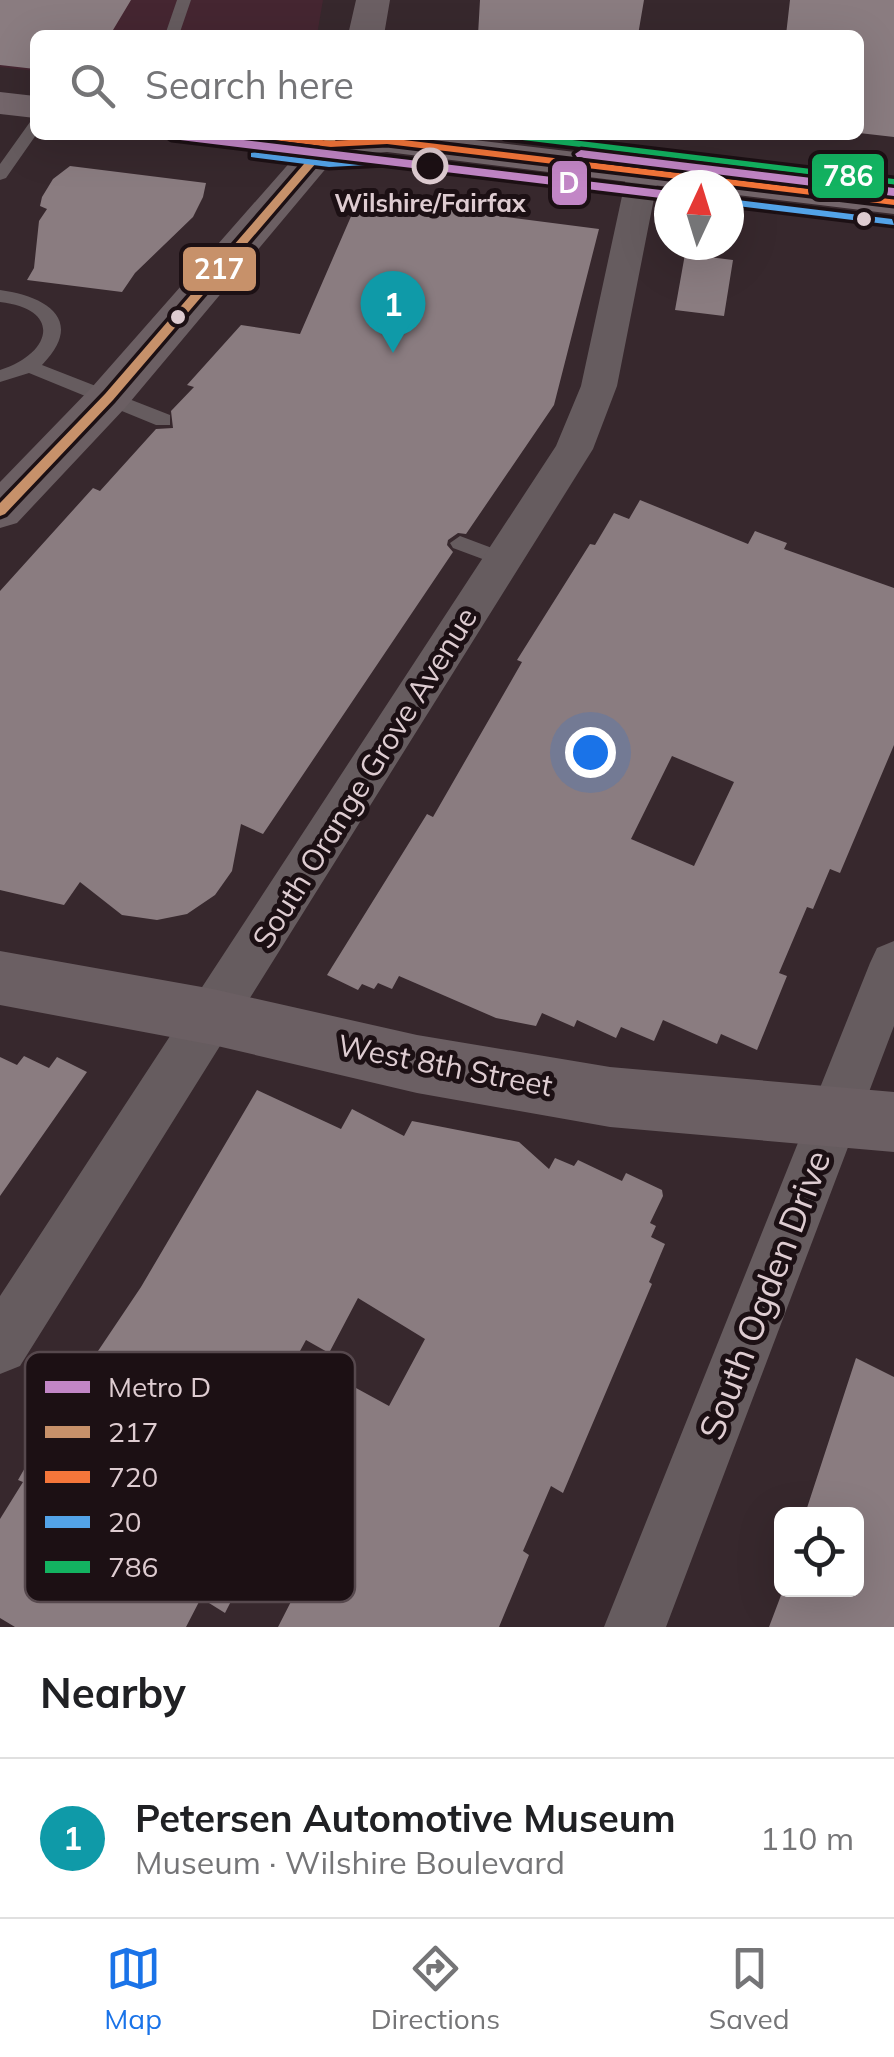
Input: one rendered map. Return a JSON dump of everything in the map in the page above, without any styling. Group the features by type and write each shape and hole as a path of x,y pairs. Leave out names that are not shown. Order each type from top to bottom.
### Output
{"main road":[{"path":"367,30 373,0"},
{"path":"0,103 30,107"},
{"path":"8,489 110,397 333,140 372,165 650,191 894,202"},
{"path":"744,212 894,229"},
{"name":"West 8th Street","path":"0,978 213,1017 417,1064 610,1098 865,1120"}],"street":[{"name":"South Orange Grove Avenue","path":"4,1331 213,1017 574,449 599,386 650,191"},
{"name":"South Ogden Drive","path":"635,1627 865,1120 894,963"}],"lane":[{"path":"174,30 184,0"},
{"path":"0,175 30,132"},
{"path":"0,296 29,300 52,318 55,330 52,343 28,366 0,376"},
{"path":"28,366 163,420"},
{"path":"460,543 504,560"}],"shaded area":[{"path":"0,0 323,0 318,30 30,30 30,70 0,67"}],"building":[{"path":"0,0 131,0 113,30 30,30 30,68 0,65"},
{"path":"480,0 644,0 639,30 478,30"},
{"path":"790,0 894,0 894,137 864,134 864,30 787,30"},
{"path":"70,166 206,183 193,217 135,273 122,292 27,280 34,268 39,221 47,209 40,206 42,197 53,179"},
{"path":"359,198 599,229 554,405 466,534 458,533 448,540 453,552 263,834 241,824 232,871 215,895 187,914 157,920 122,915 80,882 64,905 0,890 0,591 93,488 100,491 156,429 173,428 171,411 194,387 187,385 241,325 300,334"},
{"path":"684,260 733,260 724,316 675,310"},
{"path":"640,500 748,544 755,531 787,543 784,549 894,588 894,745 840,873 830,869 813,909 807,907 779,973 787,976 757,1050 721,1034 717,1044 663,1020 654,1041 621,1027 616,1038 577,1020 574,1027 542,1013 536,1026 496,1018 399,976 392,989 378,983 374,989 362,984 358,990 327,975 427,814 433,817 522,662 517,660 590,544 595,545 614,513 629,519","holes":["672,756 734,782 694,866 631,839"]},
{"path":"24,1056 49,1068 57,1057 87,1072 0,1196 0,1057 17,1065"},
{"path":"257,1090 341,1129 352,1109 404,1136 412,1121 519,1142 549,1169 555,1158 574,1166 578,1160 622,1181 626,1173 662,1190 650,1223 656,1226 651,1237 665,1244 649,1282 652,1284 563,1493 551,1486 523,1551 529,1555 499,1627 278,1627 291,1602 355,1602 355,1390 389,1406 425,1339 358,1298 330,1352 306,1340 299,1352 97,1352 141,1287"},
{"path":"856,1358 894,1377 894,1627 769,1627 780,1597 864,1597 864,1507 807,1507"},
{"path":"25,1468 25,1602 199,1602 186,1627 15,1627 0,1618 0,1519 23,1482 18,1480"},
{"path":"207,1602 231,1602 225,1613"}],"metro line":[{"name":"D","path":"213,140 654,193"},
{"name":"D","path":"581,154 894,192"}],"transit line":[{"name":"720","path":"298,140 330,144 387,141 894,202"},
{"name":"217","path":"0,511 109,397 331,140"},
{"name":"786","path":"546,140 894,182"},
{"name":"20","path":"255,155 329,164 386,161 654,193"},
{"name":"20","path":"744,204 892,222"}],"place":[{"name":"Wilshire/Fairfax","path":"430,166"},
{"name":"Petersen Automotive Museum","path":"393,353"}]}
